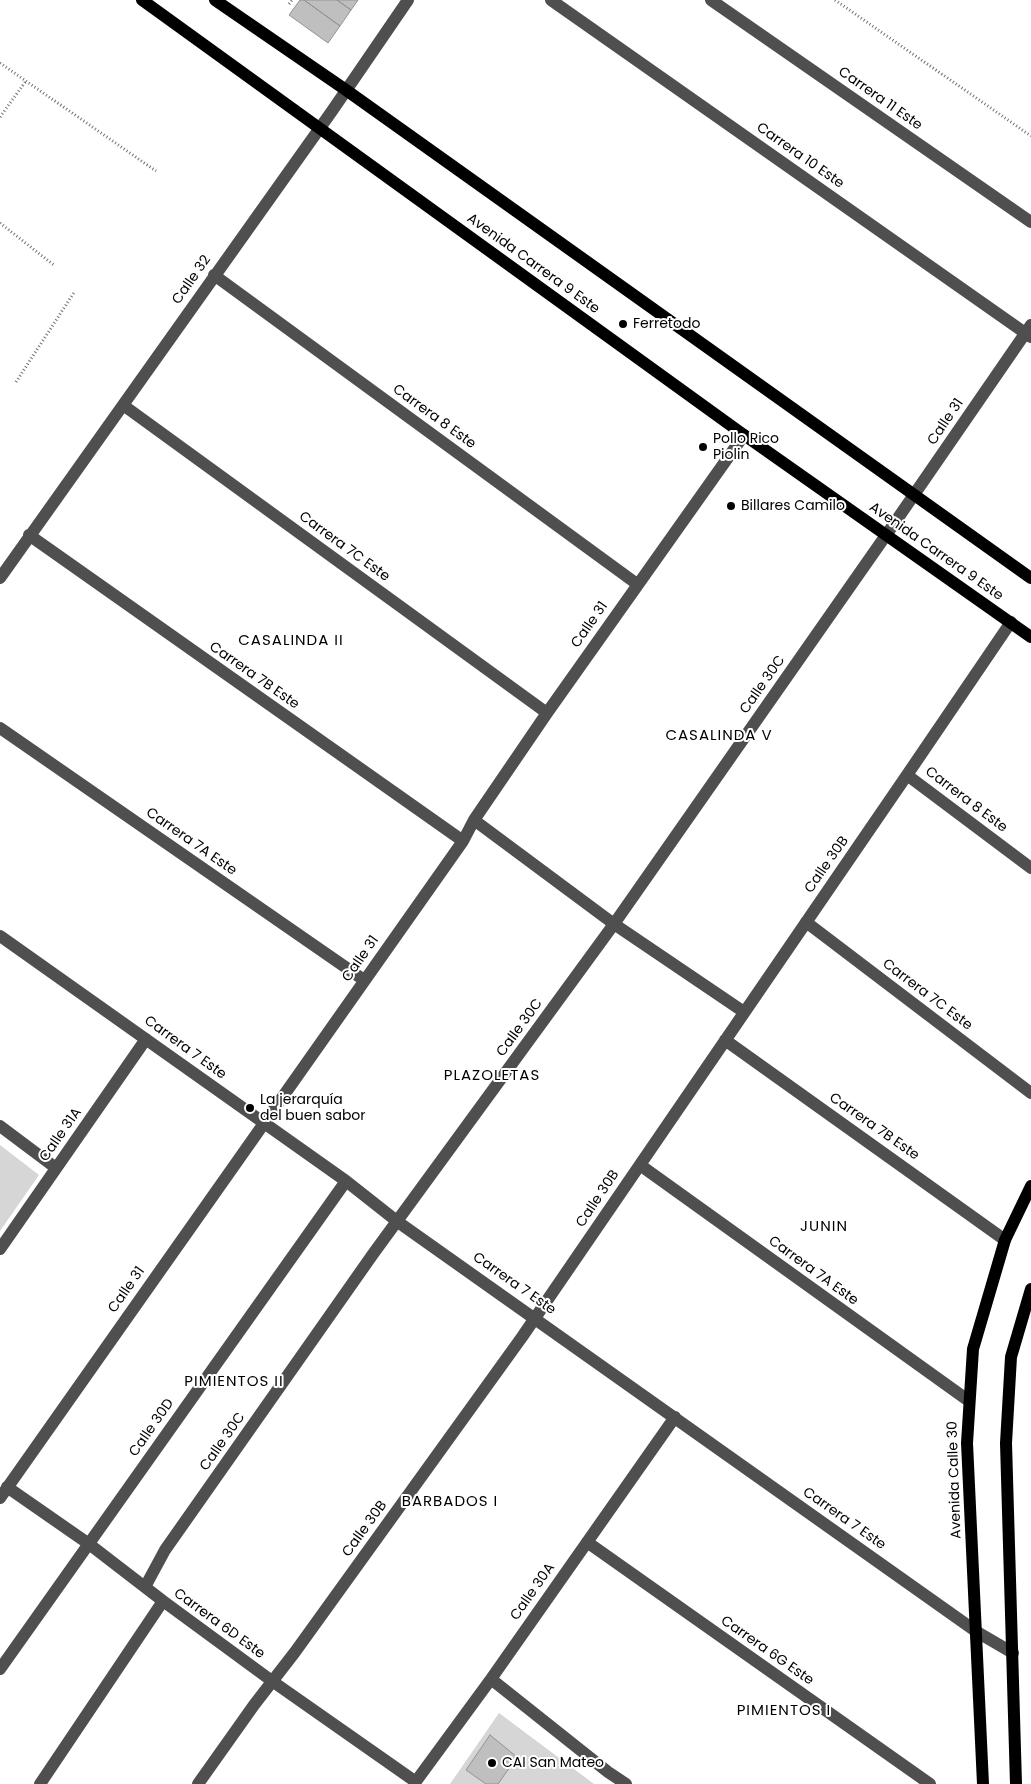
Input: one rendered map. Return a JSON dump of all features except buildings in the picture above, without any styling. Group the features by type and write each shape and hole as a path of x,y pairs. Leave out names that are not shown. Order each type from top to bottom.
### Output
{"main road":[{"name":"Avenida Carrera 9 Este","path":"142,0 744,436 1031,637"},
{"path":"215,0 346,90 1031,578"},
{"name":"Avenida Calle 30","path":"983,1784 967,1443 973,1349 1005,1240 1031,1186"},
{"path":"1016,1784 1006,1443 1011,1358 1031,1289"}],"street":[{"name":"Calle 32","path":"2,570 30,535 123,405 320,128 408,0"},
{"name":"Carrera 10 Este","path":"551,0 1029,331"},
{"name":"Carrera 11 Este","path":"711,0 1031,222"},
{"name":"Carrera 8 Este","path":"214,275 638,584"},
{"name":"Calle 31","path":"886,536 1029,331"},
{"name":"Carrera 7C Este","path":"123,405 547,713"},
{"name":"Calle 31","path":"3,1492 463,841 474,820 547,713 744,436"},
{"name":"Carrera 7B Este","path":"30,535 463,841"},
{"name":"Calle 30C","path":"145,1587 165,1550 374,1254 614,924 886,536"},
{"name":"Calle 30B","path":"198,1784 301,1644 535,1317 1011,622"},
{"name":"Carrera 7A Este","path":"0,728 364,980"},
{"name":"Carrera 8 Este","path":"907,775 1031,868"},
{"path":"474,820 614,924 744,1012"},
{"name":"Carrera 7C Este","path":"806,922 1031,1093"},
{"name":"Carrera 7 Este","path":"0,936 346,1181 398,1222 535,1317 977,1632 1012,1653"},
{"name":"Calle 31A","path":"0,1249 146,1039"},
{"name":"Carrera 7B Este","path":"725,1040 1005,1240"},
{"path":"0,1126 56,1168"},
{"name":"Carrera 7A Este","path":"640,1164 969,1401"},
{"name":"Calle 30D","path":"0,1669 346,1181"},
{"name":"Calle 30A","path":"415,1783 491,1679 675,1417"},
{"name":"Carrera 6D Este","path":"3,1492 89,1544 272,1681 415,1783"},
{"name":"Carrera 6G Este","path":"587,1542 930,1784"},
{"path":"40,1784 163,1601"},
{"path":"491,1679 608,1772 626,1784"}],"path":[{"path":"289,4 292,0"},
{"path":"835,0 1031,136"},
{"path":"0,63 156,171"},
{"path":"0,117 26,80"},
{"path":"0,223 55,266"},
{"path":"16,382 75,291"}],"shaded area":[{"path":"0,1145 39,1175 0,1231"},
{"path":"499,1713 594,1784 450,1784"}],"place":[{"name":"Ferretodo","path":"623,324"},
{"name":"Pollo Rico Piolin","path":"703,447"},
{"name":"Billares Camilo","path":"731,506"},
{"name":"La jerarquía del buen sabor","path":"250,1108"},
{"name":"CAI San Mateo","path":"492,1763"}],"district":[{"name":"CASALINDA II","path":"291,641"},
{"name":"CASALINDA V","path":"719,736"},
{"name":"PLAZOLETAS","path":"492,1076"},
{"name":"JUNIN","path":"824,1227"},
{"name":"PIMIENTOS II","path":"234,1382"},
{"name":"BARBADOS I","path":"450,1502"},
{"name":"PIMIENTOS I","path":"784,1711"}]}
